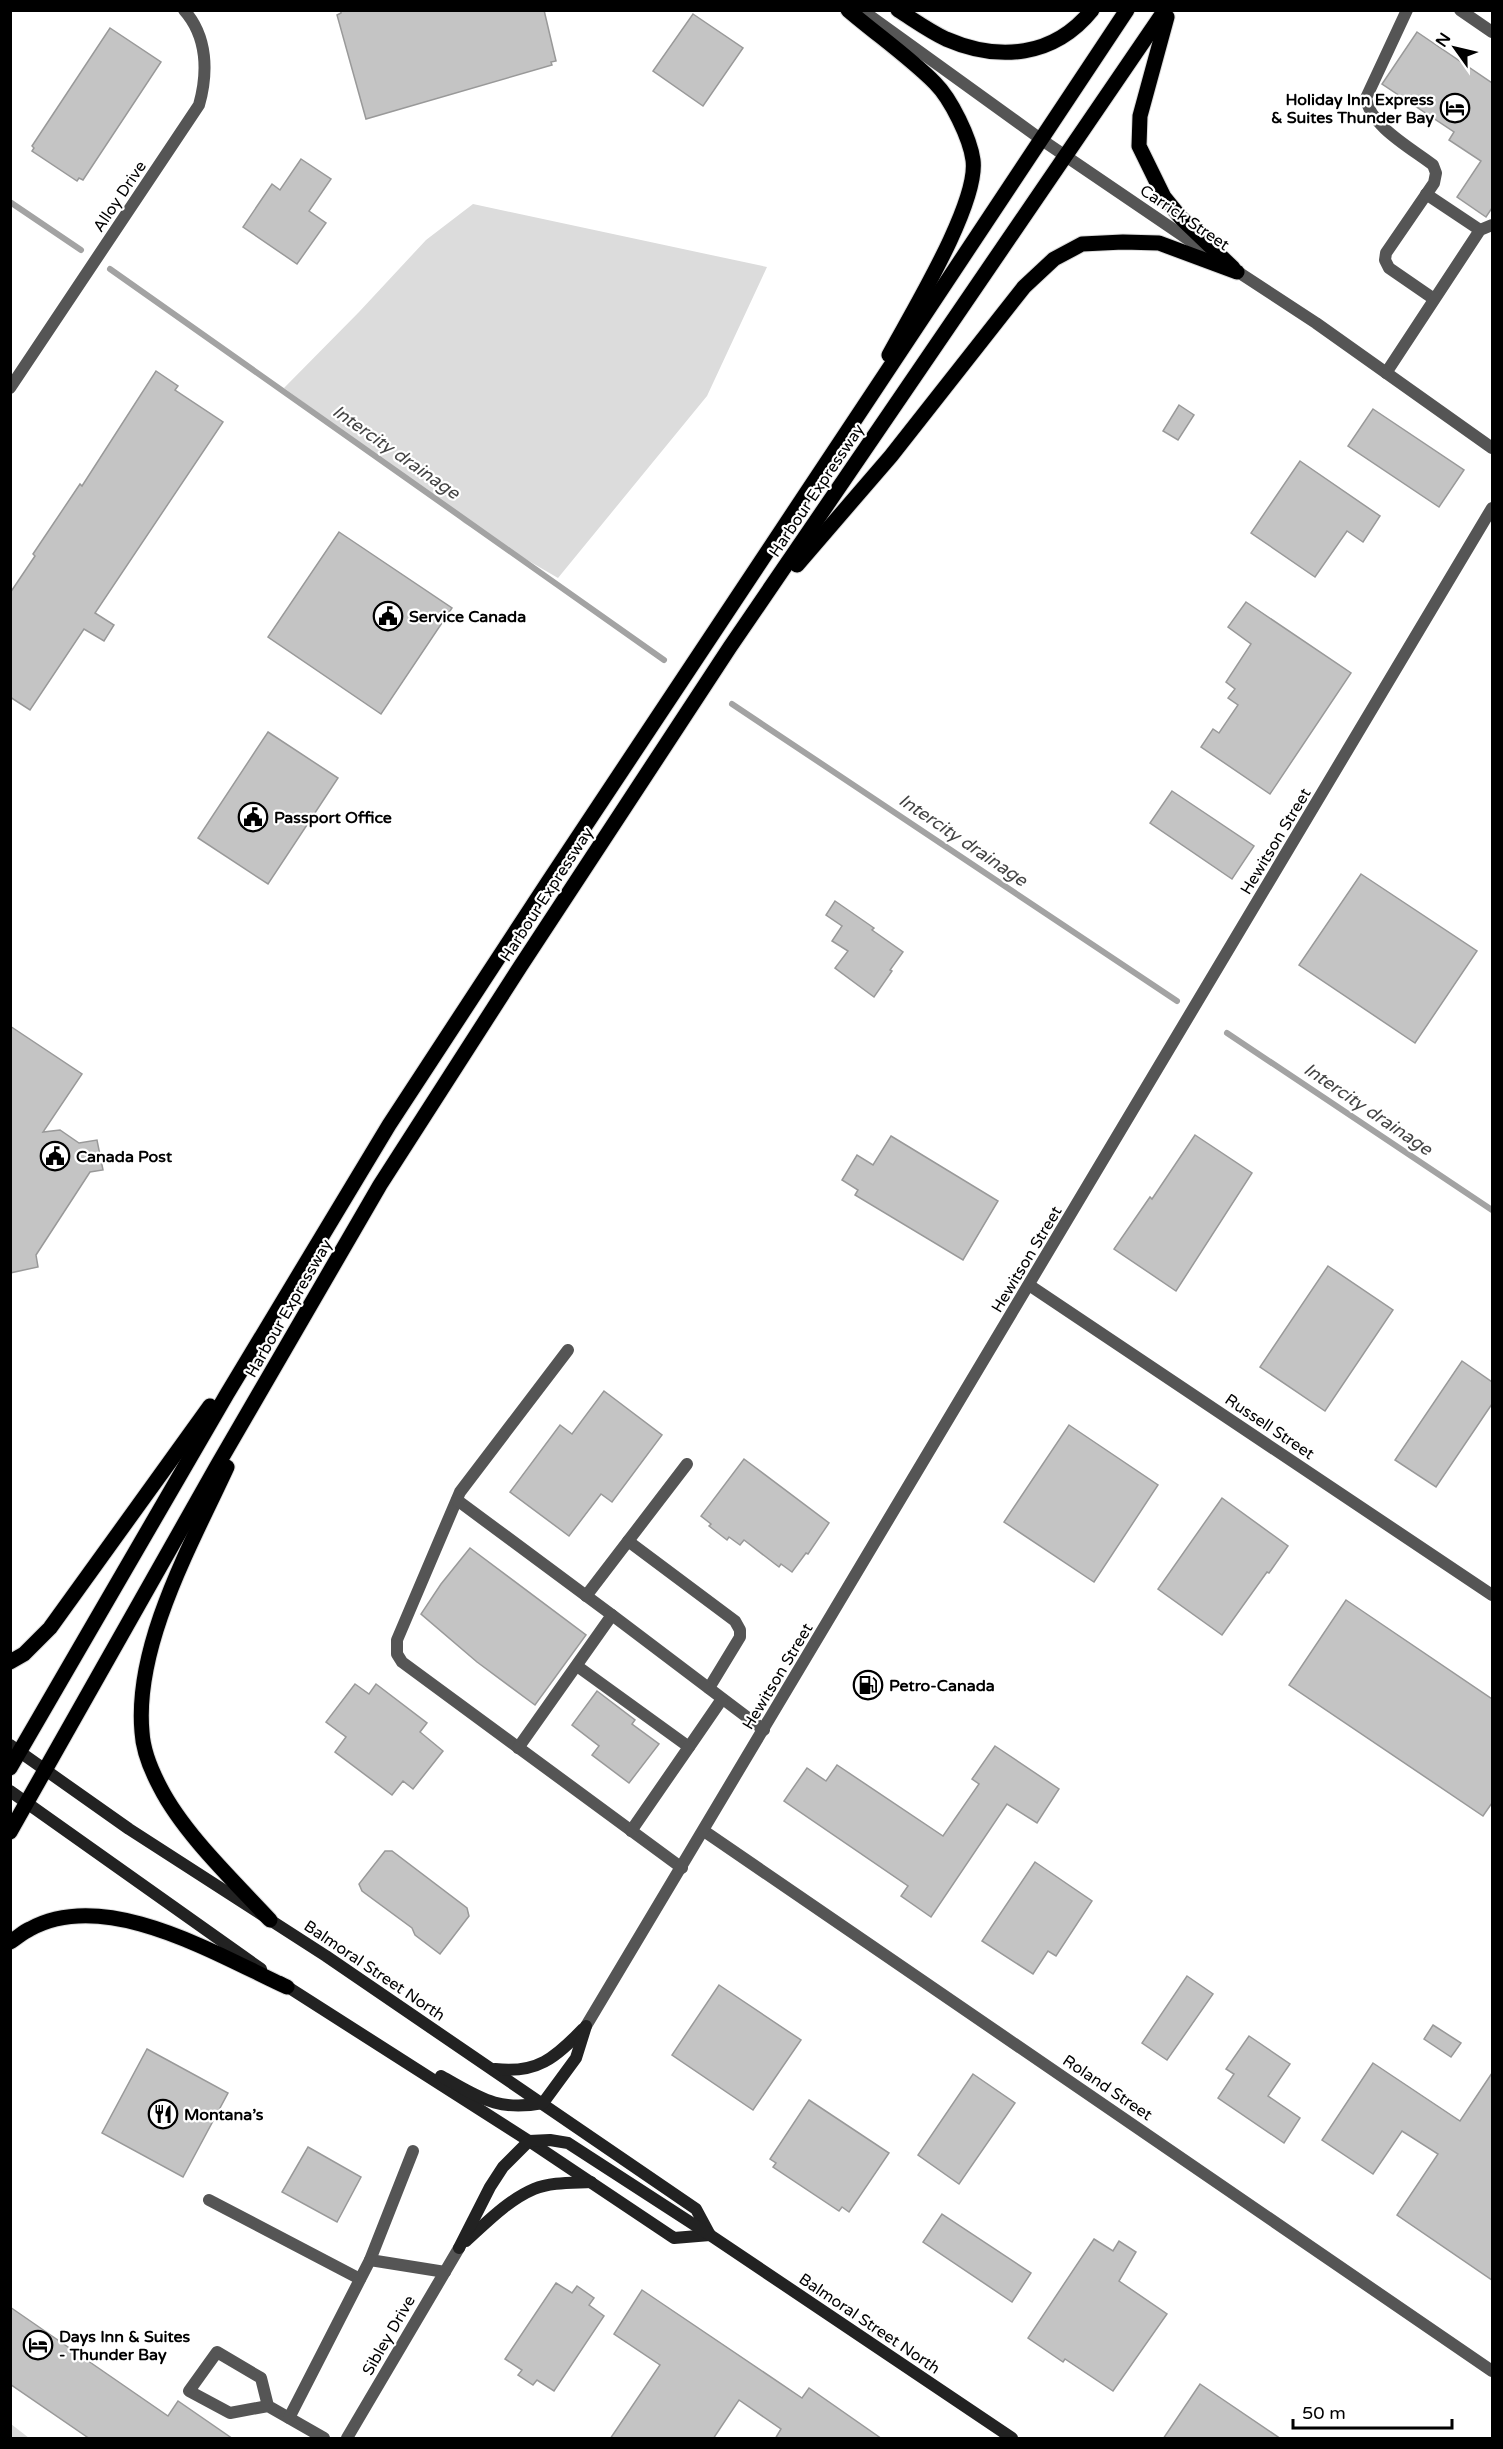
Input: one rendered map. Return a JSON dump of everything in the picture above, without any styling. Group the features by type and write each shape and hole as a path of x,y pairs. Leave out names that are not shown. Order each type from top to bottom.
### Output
{"main road":[{"path":"848,10 937,84 964,129 973,161 970,190 950,241 850,430"},
{"path":"898,10 946,39 987,51 1019,53 1052,44 1080,25 1092,10"},
{"name":"Harbour Expressway","path":"10,1768 15,1749 396,1115 1127,10"},
{"path":"1167,10 1140,116 1140,146 1164,197 1181,218 1237,272"},
{"name":"Harbour Expressway","path":"10,1832 266,1383 393,1166 520,967 748,622 1167,10"},
{"path":"748,622 891,456 1024,287 1054,260 1082,244 1159,243 1237,272"},
{"path":"10,1662 24,1654 50,1628 274,1315"},
{"path":"266,1383 168,1595 150,1651 142,1704 141,1733 149,1765 176,1813 270,1920"},
{"name":"Balmoral Street North","path":"15,1749 129,1828 543,2103 696,2209 710,2235 1012,2439"},
{"path":"10,1791 287,1987 529,2141 674,2238 710,2235"},
{"path":"10,1942 30,1928 54,1920 85,1916 122,1918 176,1936 287,1987"},
{"path":"347,2025 488,2102 508,2107 543,2103 576,2058 586,2026"},
{"path":"491,2068 515,2071 536,2066 562,2051 586,2026"},
{"path":"459,2248 490,2187 503,2168 529,2141 550,2140 567,2143 710,2235"},
{"path":"459,2248 494,2215 535,2189 560,2183 591,2182"}],"street":[{"name":"Alloy Drive","path":"10,388 199,105 204,86 205,61 200,37 184,10"},
{"name":"Carrick Street","path":"862,10 1042,140 1386,372 1492,448"},
{"path":"1407,10 1366,98 1368,110 1376,120 1432,165 1436,173 1434,183 1386,253 1385,260 1389,268 1434,299"},
{"path":"1460,10 1492,32"},
{"path":"1426,194 1480,230"},
{"path":"1386,372 1480,230 1492,225"},
{"name":"Hewitson Street","path":"586,2026 1492,508"},
{"name":"Russell Street","path":"1029,1285 1492,1595"},
{"path":"568,1350 460,1492 398,1640 397,1654 402,1662 682,1868"},
{"path":"586,1596 687,1464"},
{"path":"457,1500 764,1730"},
{"path":"628,1541 735,1621 740,1630 740,1637 709,1688"},
{"path":"518,1748 612,1615"},
{"path":"577,1666 689,1747"},
{"path":"631,1831 722,1699"},
{"name":"Roland Street","path":"704,1831 1492,2371"},
{"path":"289,2418 370,2260 412,2151"},
{"path":"209,2200 360,2279"},
{"name":"Sibley Drive","path":"347,2439 459,2248"},
{"path":"370,2260 445,2272"},
{"path":"268,2406 261,2378 217,2352 189,2391 230,2413 268,2406 324,2439"}],"shaded area":[{"path":"473,204 767,267 707,396 558,578 464,523 440,502 284,388 426,240"},
{"path":"11,2424 29,2438 11,2438"}],"building":[{"path":"341,10 544,10 556,61 551,62 552,65 366,119 337,15 341,13"},
{"path":"693,14 743,48 703,106 653,71"},
{"path":"110,28 161,62 83,180 79,178 77,181 32,151 34,148 32,146"},
{"name":"Holiday Inn Express & Suites Thunder Bay","path":"1417,32 1492,83 1492,208 1486,217 1457,197 1481,161 1449,140 1454,132 1382,84"},
{"path":"301,159 331,179 309,211 326,223 297,264 243,227 272,184 280,190"},
{"path":"156,371 178,386 175,390 223,422 95,613 114,625 104,641 84,629 30,710 10,697 10,593 35,556 33,554 80,484 82,486"},
{"path":"1179,405 1194,415 1178,440 1163,431"},
{"path":"1373,409 1464,470 1439,507 1348,446"},
{"path":"1300,461 1380,516 1363,542 1347,531 1315,577 1251,533"},
{"path":"339,532 452,608 381,714 268,637"},
{"path":"1246,602 1351,673 1270,794 1201,747 1213,729 1219,733 1238,705 1228,698 1235,689 1226,682 1251,644 1228,627"},
{"path":"268,732 338,778 268,884 198,838"},
{"path":"1172,791 1254,846 1232,879 1150,823"},
{"path":"1361,874 1477,951 1415,1043 1299,965"},
{"path":"835,901 903,952 874,997 835,968 848,951 832,941 842,926 826,915"},
{"name":"Canada Post","path":"10,1026 82,1074 43,1132 60,1130 79,1143 97,1140 103,1170 90,1172 36,1255 38,1267 10,1273"},
{"path":"1195,1135 1252,1173 1176,1291 1114,1249 1150,1197 1152,1199"},
{"path":"891,1136 998,1201 963,1260 855,1195 858,1190 842,1180 857,1155 873,1165"},
{"path":"1328,1266 1393,1310 1325,1411 1260,1367"},
{"path":"1462,1361 1492,1382 1492,1404 1436,1487 1395,1460"},
{"path":"604,1391 662,1435 612,1502 601,1494 569,1536 510,1492 560,1425 572,1434"},
{"path":"1069,1425 1158,1485 1094,1582 1004,1522"},
{"path":"744,1459 829,1523 808,1554 806,1553 792,1572 781,1564 779,1567 744,1540 740,1545 729,1537 727,1540 709,1526 711,1524 701,1516"},
{"path":"1222,1498 1288,1546 1222,1635 1158,1589"},
{"path":"470,1548 586,1635 535,1705 477,1662 421,1614 441,1584"},
{"path":"1346,1600 1492,1699 1492,1803 1483,1816 1289,1685"},
{"path":"355,1684 369,1694 376,1684 427,1723 420,1732 443,1751 413,1789 403,1781 392,1795 335,1752 346,1737 326,1722"},
{"path":"597,1691 635,1720 632,1724 659,1744 629,1783 592,1755 599,1746 572,1725"},
{"path":"995,1746 1059,1789 1037,1823 1007,1804 931,1917 901,1896 908,1886 784,1801 807,1768 826,1781 837,1765 943,1836 979,1784 972,1779"},
{"path":"385,1851 392,1851 467,1908 469,1916 440,1954 415,1935 412,1928 362,1891 359,1884"},
{"path":"1035,1862 1092,1901 1056,1956 1048,1951 1033,1974 982,1941"},
{"path":"1187,1976 1213,1994 1167,2060 1142,2043"},
{"path":"719,1985 801,2040 753,2110 672,2055"},
{"path":"1433,2025 1461,2043 1451,2057 1424,2039"},
{"path":"1249,2036 1290,2064 1268,2096 1300,2118 1284,2143 1218,2098 1234,2074 1226,2069"},
{"path":"147,2049 228,2093 183,2177 102,2133"},
{"path":"1373,2063 1460,2121 1492,2073 1492,2280 1397,2215 1438,2154 1402,2131 1373,2174 1322,2140"},
{"path":"973,2074 1015,2103 959,2184 918,2155"},
{"path":"809,2100 889,2153 849,2212 842,2207 839,2211 773,2167 776,2163 770,2159"},
{"path":"308,2147 361,2177 337,2222 282,2192"},
{"path":"942,2214 1031,2273 1012,2302 923,2242"},
{"path":"1094,2239 1113,2251 1119,2241 1136,2252 1119,2281 1167,2314 1113,2391 1065,2359 1063,2362 1028,2338"},
{"path":"556,2283 572,2293 577,2286 594,2298 589,2305 604,2316 554,2391 537,2380 533,2385 518,2375 522,2370 505,2359"},
{"path":"642,2290 802,2398 809,2388 882,2439 775,2439 781,2429 739,2400 713,2439 610,2439 660,2365 614,2334"},
{"name":"Days Inn & Suites - Thunder Bay","path":"10,2307 168,2416 178,2401 233,2439 90,2439 10,2384"},
{"path":"1200,2384 1281,2439 1163,2439"}],"waterway":[{"name":"Intercity drainage","path":"10,202 81,250"},
{"name":"Intercity drainage","path":"110,269 664,660"},
{"name":"Intercity drainage","path":"732,704 1177,1001"},
{"name":"Intercity drainage","path":"1227,1033 1492,1210"}],"place":[{"name":"Holiday Inn Express & Suites Thunder Bay","path":"1455,108"},
{"name":"Service Canada","path":"388,616"},
{"name":"Passport Office","path":"253,817"},
{"name":"Canada Post","path":"55,1156"},
{"name":"Petro-Canada","path":"868,1685"},
{"name":"Montana’s","path":"163,2114"},
{"name":"Days Inn & Suites - Thunder Bay","path":"38,2345"}]}
